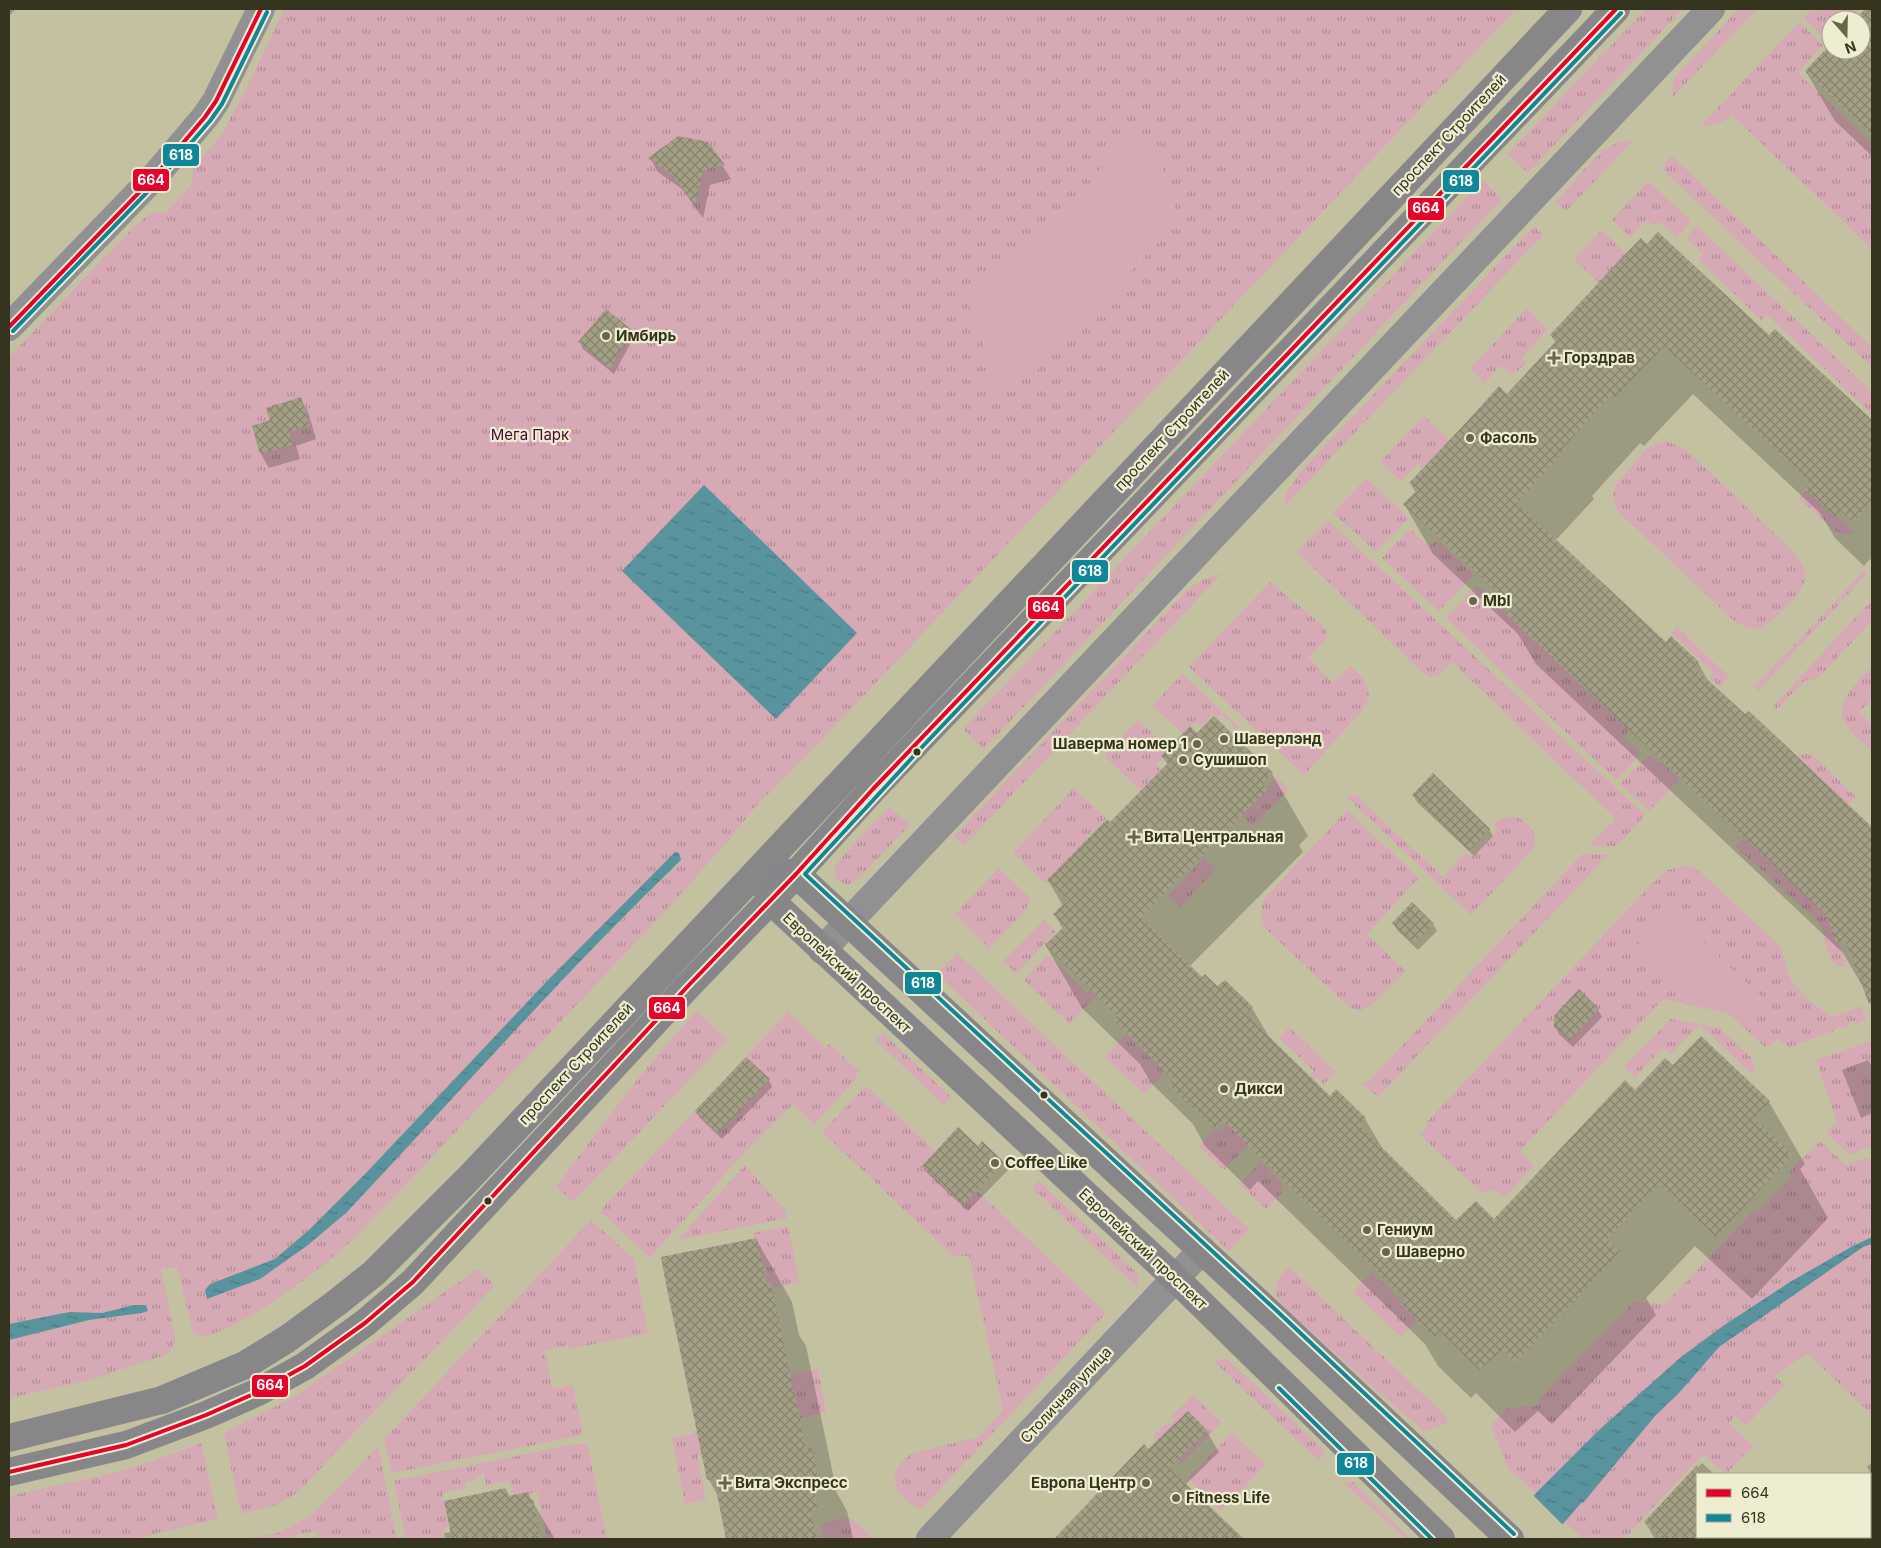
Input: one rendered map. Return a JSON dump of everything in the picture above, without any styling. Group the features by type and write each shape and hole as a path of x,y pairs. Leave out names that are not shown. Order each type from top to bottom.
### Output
{"street":[{"path":"9,327 154,177 205,117 216,102 261,9"},
{"name":"проспект Строителей","path":"9,1438 129,1410 162,1400 244,1365 287,1339 374,1273 468,1179 760,870 1568,9"},
{"name":"проспект Строителей","path":"9,1472 126,1445 206,1415 258,1392 306,1366 365,1323 414,1282 880,782 1616,9"},
{"path":"822,950 1710,9"},
{"path":"760,870 796,874 1202,1250 1510,1539"},
{"name":"Европейский проспект","path":"760,870 771,901 1176,1278 1441,1539"},
{"name":"Столичная улица","path":"930,1539 1202,1250"}],"green space":[{"name":"Мега Парк","path":"284,9 1516,9 1435,94 1422,105 813,749 752,810 735,833 659,918 348,1244 267,1306 222,1330 205,1335 193,1333 177,1266 161,1269 176,1341 168,1354 90,1380 9,1398 9,1340 89,1320 148,1311 134,1305 102,1313 69,1312 9,1324 9,357 134,227 156,212 165,213 192,184 193,168 226,129","holes":["674,853 681,861 553,990 346,1213 308,1245 207,1299 205,1290 210,1284 275,1259 310,1229 366,1173 549,979"]},
{"path":"1646,9 1683,9 1528,173 1508,154"},
{"path":"1739,9 1757,9 1673,97 1674,78"},
{"path":"1812,9 1860,9 1821,10 1821,35 1804,18"},
{"path":"1799,22 1821,43 1821,47 1798,73 1872,144 1872,249 1732,115 1718,123 1701,126"},
{"path":"1123,136 1163,158 1164,192 1172,200 1176,213 1172,228 1034,373 1002,391 993,389 986,368 979,332 964,293 1021,252 1061,217 1086,188"},
{"path":"1623,141 1633,141 1566,211 1556,202 1586,167 1603,151"},
{"path":"1672,156 1872,347 1872,367 1661,168"},
{"path":"1483,180 1502,199 984,749 963,729"},
{"path":"1648,181 1691,221 1677,237 1659,221 1654,226 1647,220 1630,237 1612,220"},
{"path":"1534,226 1543,235 1284,507 1286,494 1301,471"},
{"path":"1697,226 1872,392 1872,414 1767,315 1761,320 1698,259 1703,254 1686,238"},
{"path":"1602,230 1627,255 1599,283 1574,259"},
{"path":"1526,309 1548,329 1522,358 1526,363 1513,375 1501,365 1485,383 1470,369"},
{"path":"1424,416 1450,441 1423,469 1417,464 1401,481 1380,462"},
{"path":"1666,441 1685,449 1795,553 1802,565 1805,571 1803,584 1785,609 1769,623 1755,629 1733,620 1622,515 1616,505 1613,494 1615,486 1647,448"},
{"path":"1366,478 1409,518 1376,552 1333,513"},
{"path":"1807,489 1854,532 1847,535 1835,531 1799,498"},
{"path":"1328,520 1645,815 1617,846 1589,846 1616,819 1452,662 1442,673 1431,677 1422,672 1297,552"},
{"path":"1410,529 1429,547 1437,540 1474,575 1439,611 1382,558"},
{"path":"1865,570 1868,573 1758,691 1754,687"},
{"path":"1222,573 964,846 954,836 1188,589 1203,580"},
{"path":"1270,582 1326,630 1327,638 1308,657 1333,683 1350,666 1365,681 1369,692 1366,705 1361,712 1304,775 1189,667"},
{"path":"1477,585 1631,728 1623,737 1641,754 1616,780 1446,618"},
{"path":"1872,600 1872,621 1818,678 1804,681 1777,709 1773,706"},
{"path":"1677,627 1729,677 1720,687 1709,677 1713,672 1671,633"},
{"path":"1872,666 1872,699 1859,712 1872,725 1872,751 1847,726 1842,709 1849,693"},
{"path":"1182,674 1239,727 1237,729 1221,714 1217,718 1213,714 1201,726 1196,721 1184,734 1152,706"},
{"path":"1138,720 1170,750 1156,765 1161,769 1141,791 1104,756"},
{"path":"1649,755 1658,763 1660,761 1680,779 1649,811 1620,784"},
{"path":"1799,755 1813,755 1856,797 1846,807 1793,759"},
{"path":"1277,777 1289,789 1253,826 1241,815"},
{"path":"1074,788 1106,818 1045,883 1013,853"},
{"path":"1356,795 1443,877 1466,853 1471,858 1498,830 1493,825 1503,818 1516,818 1528,824 1534,835 1534,848 1471,915 1347,797"},
{"path":"890,807 910,825 858,879 849,885 841,882 835,875 838,863"},
{"path":"1347,810 1419,878 1367,934 1405,971 1372,1005 1360,1011 1349,1007 1265,928 1261,913 1265,898"},
{"path":"1745,837 1828,914 1847,967 1837,966 1831,960 1819,922 1735,846"},
{"path":"1582,854 1608,855 1378,1097 1361,1083 1368,1082"},
{"path":"1204,858 1216,869 1180,907 1168,896"},
{"path":"1691,866 1698,870 1781,947 1788,974 1807,999 1832,1017 1861,1006 1866,1020 1856,1024 1855,1021 1849,1023 1850,1025 1841,1029 1840,1027 1834,1029 1834,1031 1789,1047 1778,1039 1766,1048 1738,1022 1761,998 1634,949 1695,1006 1663,999 1520,1151 1534,1166 1504,1197 1496,1190 1482,1193 1420,1135 1428,1127 1425,1124 1653,883 1668,870"},
{"path":"999,868 1031,899 1025,911 989,948 955,914"},
{"path":"1670,911 1762,997 1738,1022 1728,1013 1695,1006 1634,949"},
{"path":"1044,920 1056,932 1016,973 1003,961"},
{"path":"957,953 1249,1229 1229,1251 937,974"},
{"path":"1048,955 1087,993 1092,987 1098,994 1069,1024 1024,980"},
{"path":"697,1011 727,1040 573,1202 556,1187 641,1075"},
{"path":"788,1012 825,1048 829,1044 859,1071 855,1076 857,1078 814,1124 793,1104 745,1152 650,1258 600,1211"},
{"path":"1671,1019 1699,1024 1671,1054 1663,1047 1635,1077 1624,1067"},
{"path":"1699,1024 1719,1028 1754,1060 1751,1063 1756,1067 1750,1073"},
{"path":"1289,1027 1336,1072 1324,1084 1317,1077 1313,1080 1309,1076 1314,1071 1279,1038"},
{"path":"883,1033 951,1097 944,1105 875,1040"},
{"path":"1126,1034 1165,1072 1144,1094 1105,1057"},
{"path":"1872,1041 1872,1148 1869,1147 1849,1155 1826,1133 1837,1122 1816,1060"},
{"path":"866,1086 1106,1313 921,1509 910,1504 897,1489 895,1475 901,1463 914,1453 979,1437 1003,1410 969,1256 953,1256 822,1132"},
{"path":"1228,1123 1249,1144 1224,1170 1199,1146 1216,1129 1219,1132"},
{"path":"1820,1141 1846,1165 1867,1158 1872,1160 1872,1415 1807,1353 1775,1376 1785,1385 1746,1426 1735,1416 1729,1423 1753,1446 1727,1473 1703,1454 1624,1539 1583,1539 1520,1478 1509,1470 1491,1425 1507,1408 1535,1406 1540,1403 1538,1400 1634,1302 1665,1304 1753,1211 1757,1213 1792,1176 1789,1172"},
{"path":"1261,1162 1284,1185 1279,1190 1282,1192 1266,1209 1239,1184"},
{"path":"745,1165 785,1210 787,1218 678,1240"},
{"path":"1039,1181 1138,1274 1137,1287 1032,1188"},
{"path":"591,1220 634,1259 648,1333 570,1349 568,1345 545,1351 552,1389 572,1385 583,1435 392,1473 384,1439"},
{"path":"788,1226 799,1282 769,1289 765,1266 760,1267 753,1233"},
{"path":"1289,1267 1449,1419 1445,1424 1424,1431 1284,1307 1275,1295 1279,1277"},
{"path":"478,1269 495,1285 297,1493 274,1506 241,1514 224,1433 294,1397"},
{"path":"1372,1272 1420,1318 1401,1337 1353,1291"},
{"path":"1226,1358 1325,1451 1318,1460 1213,1361"},
{"path":"818,1369 826,1412 797,1419 787,1375"},
{"path":"1193,1395 1221,1423 1181,1463 1153,1436 1167,1422 1171,1424 1175,1419 1172,1416"},
{"path":"706,1431 711,1452 697,1455 706,1499 685,1504 672,1438"},
{"path":"1232,1433 1266,1465 1221,1510 1188,1478"},
{"path":"201,1443 218,1519 132,1539 9,1539 9,1496 110,1474 156,1460"},
{"path":"576,1444 585,1444 588,1448 607,1539 547,1539 537,1492 513,1497 509,1480 486,1485 484,1474 478,1476 478,1479 465,1482 466,1488 442,1493 449,1528 442,1529 444,1539 406,1539 394,1481"},
{"path":"378,1447 397,1539 318,1539 316,1531 293,1535 294,1539 249,1539 281,1532 312,1515"},
{"path":"1342,1482 1353,1482 1411,1539 1406,1539"},
{"path":"849,1517 874,1539 824,1539 821,1524"}],"water":[{"path":"704,485 857,633 776,719 622,571"},
{"path":"675,852 679,853 681,860 553,990 346,1213 308,1245 260,1279 207,1299 205,1290 210,1284 275,1259 310,1229 366,1173 549,979"},
{"path":"1872,1237 1872,1244 1863,1247 1719,1347 1679,1393 1655,1416 1583,1503 1550,1539 1494,1539 1538,1491 1599,1430 1681,1357 1723,1326 1790,1282"},
{"path":"134,1305 146,1305 148,1311 89,1320 9,1340 9,1324 69,1312 102,1313"}],"pier":[{"path":"1532,1494 1565,1527 1554,1539 1492,1539"}],"building":[{"path":"1872,9 1872,135 1805,71 1821,54 1821,60 1871,60 1871,10 1864,10"},
{"path":"678,136 708,142 725,165 703,171 695,206 673,176 648,158"},
{"path":"1658,232 1769,335 1775,329 1872,420 1872,501 1853,522 1841,511 1835,517 1805,489 1811,483 1664,346 1615,398 1612,394 1517,503 1666,642 1671,636 1699,662 1694,667 1745,714 1749,711 1872,827 1872,1003 1869,1004 1845,940 1836,943 1827,916 1506,614 1513,607 1403,504 1417,490 1409,483 1499,386 1507,394 1556,341 1550,335 1613,267 1641,238 1647,244"},
{"name":"Имбирь","path":"606,309 632,330 610,369 578,342"},
{"path":"301,397 310,426 289,432 293,445 260,454 252,426 270,420 266,408"},
{"path":"1214,716 1273,773 1262,784 1268,789 1141,917 1202,977 1205,974 1217,986 1225,980 1253,1007 1246,1014 1330,1096 1336,1089 1366,1118 1359,1125 1456,1220 1476,1201 1494,1219 1625,1080 1635,1090 1665,1058 1673,1065 1701,1036 1770,1101 1754,1118 1793,1155 1716,1237 1659,1184 1607,1239 1621,1252 1515,1363 1502,1350 1479,1370 1440,1331 1434,1337 1400,1304 1405,1299 1222,1120 1214,1128 1168,1084 1173,1079 1113,1020 1117,1016 1045,945 1065,926 1053,914 1067,900 1047,880 1107,819 1110,822 1168,763 1161,756 1190,726 1197,733"},
{"path":"1433,773 1490,829 1469,851 1412,795"},
{"path":"1412,902 1434,924 1414,944 1392,923"},
{"path":"1579,989 1599,1009 1569,1041 1554,1027 1554,1016"},
{"path":"746,1057 770,1079 718,1133 695,1111"},
{"path":"958,1127 978,1146 982,1141 1005,1163 963,1205 922,1166"},
{"path":"757,1238 766,1284 771,1283 806,1449 812,1447 820,1490 814,1491 818,1509 811,1511 817,1539 726,1539 714,1479 707,1480 666,1284 661,1257"},
{"name":"Европа Центр","path":"1188,1411 1208,1431 1169,1468 1244,1539 1054,1539 1144,1444 1148,1449"},
{"path":"1697,1465 1697,1539 1662,1539 1644,1522"},
{"path":"506,1488 508,1496 529,1492 530,1500 533,1499 541,1539 452,1539 444,1501"}],"transit line":[{"name":"664","path":"9,327 154,177 205,117 216,101 261,9"},
{"name":"664","path":"9,1472 126,1445 206,1415 258,1392 305,1366 365,1323 413,1282 688,986 796,874 873,789 1616,9"},
{"name":"618","path":"13,331 158,181 210,121 222,104 267,12"},
{"name":"618","path":"1514,1534 1278,1312 805,874 923,746 1621,13"},
{"name":"618","path":"1279,1388 1432,1539"}],"place":[{"name":"Имбирь","path":"606,336"},
{"name":"Горздрав","path":"1554,358"},
{"name":"Фасоль","path":"1470,438"},
{"name":"Mbl","path":"1473,601"},
{"name":"Шаверлэнд","path":"1224,739"},
{"name":"Шаверма номер 1","path":"1197,744"},
{"name":"Сушишоп","path":"1183,760"},
{"name":"Вита Центральная","path":"1134,837"},
{"name":"Дикси","path":"1224,1089"},
{"name":"Coffee Like","path":"995,1163"},
{"name":"Гениум","path":"1367,1230"},
{"name":"Шаверно","path":"1386,1252"},
{"name":"Вита Экспресс","path":"725,1483"},
{"name":"Европа Центр","path":"1146,1483"},
{"name":"Fitness Life","path":"1176,1498"}]}
